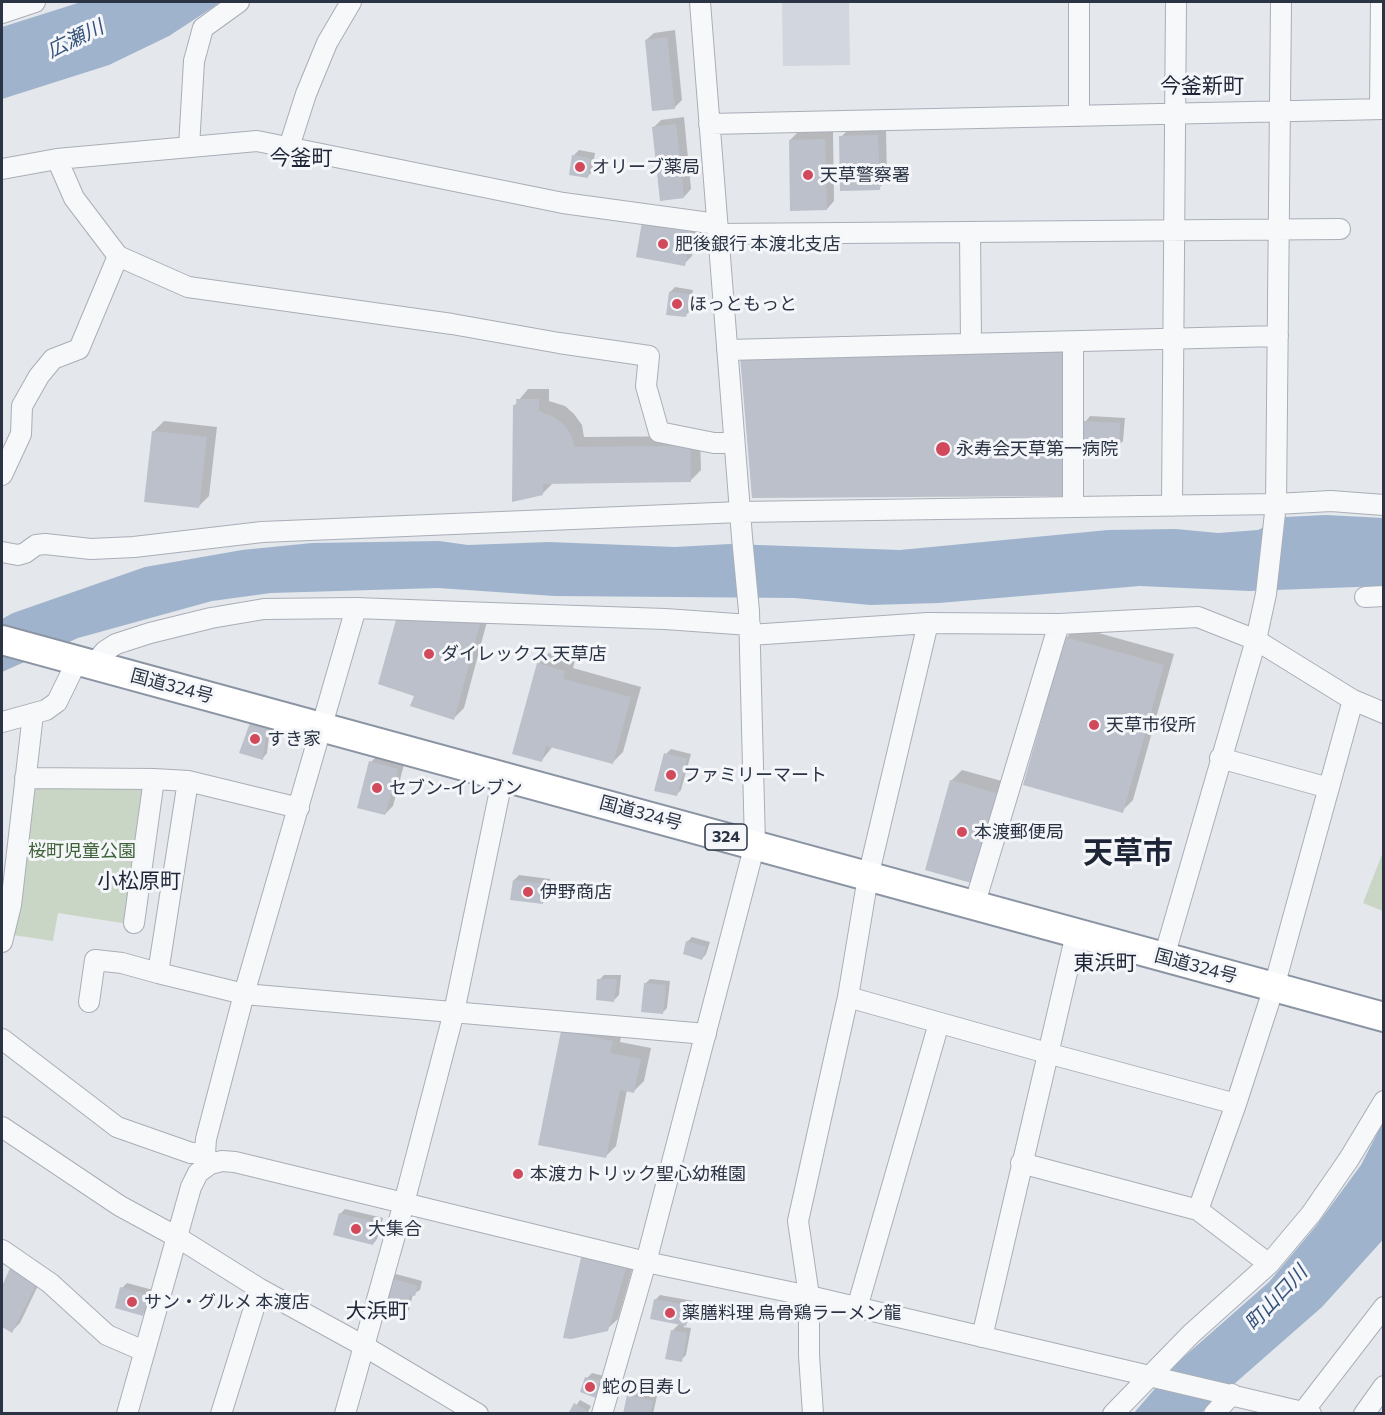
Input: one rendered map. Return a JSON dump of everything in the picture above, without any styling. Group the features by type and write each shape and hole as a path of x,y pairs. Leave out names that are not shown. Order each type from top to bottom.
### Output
{"highway":[{"name":"国道324号","path":"2,640 1383,1017"}],"street":[{"path":"8,8 35,2"},
{"path":"189,147 194,61 203,28 239,2"},
{"path":"289,147 306,94 327,43 351,2"},
{"path":"602,1413 646,1262 755,844 750,624 700,2"},
{"path":"1079,2 1079,116"},
{"path":"1172,506 1176,2"},
{"path":"1164,957 1256,640 1266,594 1275,510 1281,2"},
{"path":"709,124 1382,109 1381,2"},
{"path":"2,169 57,159 257,141 563,203 718,229 970,232 1340,229"},
{"path":"57,159 74,198 118,256 188,286 452,324 649,356 646,386 659,432 714,443 734,443"},
{"path":"970,232 971,344"},
{"path":"2,475 21,434 22,406 39,376 53,359 79,349 118,256"},
{"path":"727,350 1278,336"},
{"path":"1073,342 1073,507"},
{"path":"2,552 18,555 26,553 36,545 45,544 91,549 134,547 262,532 740,512 1172,506 1275,510 1331,501 1383,505"},
{"path":"127,1413 191,1186 207,1159 206,1139 244,994 356,608"},
{"path":"2,722 46,710 57,702 79,661 116,644 211,618 264,609 356,608 750,624 1059,624 1198,617 1256,640 1353,700 1383,713"},
{"path":"813,1413 809,1354 809,1296 798,1221 848,997 868,877 928,623"},
{"path":"974,906 1059,624"},
{"path":"1198,1210 1274,987 1353,700"},
{"path":"2,942 11,905 33,714"},
{"path":"1220,758 1329,789"},
{"path":"345,1413 404,1203 454,1012 502,776"},
{"path":"25,778 188,781 299,808"},
{"path":"134,923 154,779"},
{"path":"158,973 188,781"},
{"path":"982,1337 1076,934"},
{"path":"89,1002 95,960 122,963 244,994 706,1034"},
{"path":"848,997 1236,1104"},
{"path":"857,1308 939,1023"},
{"path":"2,1039 117,1127 207,1159 235,1162 646,1262 809,1296 1153,1375 1296,1411 1383,1307"},
{"path":"1113,1413 1191,1334 1269,1264 1311,1214 1349,1159 1383,1101"},
{"path":"2,1127 120,1206 478,1413"},
{"path":"1021,1163 1198,1210 1269,1264"},
{"path":"2,1250 50,1283 107,1335 144,1351"},
{"path":"221,1413 260,1289"},
{"path":"1364,1413 1383,1386"},
{"path":"1214,1413 1230,1394"}],"shaded area":[{"path":"782,2 849,2 850,65 783,66"}],"green space":[{"name":"桜町児童公園","path":"36,784 148,790 129,924 58,913 53,941 13,935"},
{"path":"1383,852 1383,911 1363,903"}],"water":[{"name":"広瀬川","path":"81,2 221,2 169,36 109,65 2,99 2,27"},
{"path":"1326,515 1383,518 1383,586 1249,591 1140,586 939,603 870,605 795,598 554,596 438,588 271,593 212,601 78,638 2,672 2,619 13,613 145,567 242,550 312,543 439,541 468,545 549,542 675,547 730,544 900,550 1108,530 1176,529 1218,533 1258,530 1285,517"},
{"name":"町山口川","path":"1383,1122 1384,1238 1380,1243 1322,1307 1201,1413 1133,1414 1178,1362 1269,1282 1316,1226 1361,1165"}],"building":[{"path":"667,37 675,109 652,111 645,40"},
{"path":"676,124 684,198 660,201 652,127"},
{"name":"天草警察署","path":"878,135 880,190 840,191 839,136"},
{"name":"天草警察署","path":"825,139 827,210 790,211 789,140"},
{"name":"オリーブ薬局","path":"572,155 590,158 588,178 569,175"},
{"name":"肥後銀行 本渡北支店","path":"642,222 691,231 685,266 636,257"},
{"name":"ほっともっと","path":"669,292 689,294 686,317 666,315"},
{"name":"永寿会天草第一病院","path":"1066,348 1067,496 752,498 740,356"},
{"path":"516,399 539,399 539,411 554,417 564,425 572,436 574,447 690,446 691,482 543,484 543,495 512,502 513,405 517,405"},
{"path":"1084,421 1120,423 1119,447 1083,445"},
{"path":"152,431 207,437 199,508 144,502"},
{"name":"ダイレックス 天草店","path":"396,620 480,624 454,720 410,706 414,696 378,684"},
{"name":"天草市役所","path":"1065,637 1164,665 1123,813 1023,785"},
{"path":"537,663 565,671 563,679 631,697 613,764 546,746 542,762 512,754"},
{"name":"すき家","path":"251,720 267,725 263,760 239,753"},
{"name":"ファミリーマート","path":"664,753 687,759 677,796 654,791"},
{"name":"セブン-イレブン","path":"369,761 398,769 385,815 357,808"},
{"name":"本渡郵便局","path":"950,780 999,794 975,884 925,870"},
{"name":"伊野商店","path":"513,880 546,884 543,904 510,900"},
{"path":"686,941 706,947 702,960 683,954"},
{"path":"597,979 617,979 614,1002 596,1000"},
{"path":"644,983 666,985 663,1014 641,1012"},
{"path":"561,1031 613,1041 610,1053 641,1059 634,1093 620,1090 606,1158 538,1145"},
{"name":"大集合","path":"339,1213 379,1223 373,1245 333,1235"},
{"path":"582,1253 627,1264 608,1331 571,1339 563,1338"},
{"path":"11,1266 39,1279 12,1333 2,1327 2,1286"},
{"path":"390,1278 418,1286 415,1296 410,1295 404,1316 381,1310"},
{"name":"サン・グルメ 本渡店","path":"120,1287 149,1295 143,1316 115,1308"},
{"name":"薬膳料理 烏骨鶏ラーメン龍","path":"654,1299 690,1306 686,1326 650,1319"},
{"path":"671,1330 687,1333 682,1362 665,1359"},
{"name":"蛇の目寿し","path":"585,1377 600,1381 596,1398 580,1392"},
{"path":"627,1395 653,1401 650,1414 623,1414"},
{"path":"574,1403 587,1411 586,1414 568,1414"}],"place":[{"name":"オリーブ薬局","path":"580,167"},
{"name":"天草警察署","path":"808,175"},
{"name":"肥後銀行 本渡北支店","path":"663,244"},
{"name":"ほっともっと","path":"677,304"},
{"name":"永寿会天草第一病院","path":"943,449"},
{"name":"ダイレックス 天草店","path":"429,654"},
{"name":"天草市役所","path":"1094,725"},
{"name":"すき家","path":"255,739"},
{"name":"ファミリーマート","path":"671,775"},
{"name":"セブン-イレブン","path":"377,788"},
{"name":"本渡郵便局","path":"962,832"},
{"name":"伊野商店","path":"528,892"},
{"name":"本渡カトリック聖心幼稚園","path":"518,1174"},
{"name":"大集合","path":"356,1229"},
{"name":"サン・グルメ 本渡店","path":"132,1302"},
{"name":"薬膳料理 烏骨鶏ラーメン龍","path":"670,1313"},
{"name":"蛇の目寿し","path":"590,1387"}],"district":[{"name":"今釜新町","path":"1202,86"},
{"name":"今釜町","path":"301,158"},
{"name":"天草市","path":"1128,853"},
{"name":"小松原町","path":"139,881"},
{"name":"東浜町","path":"1105,963"},
{"name":"大浜町","path":"377,1311"}]}
